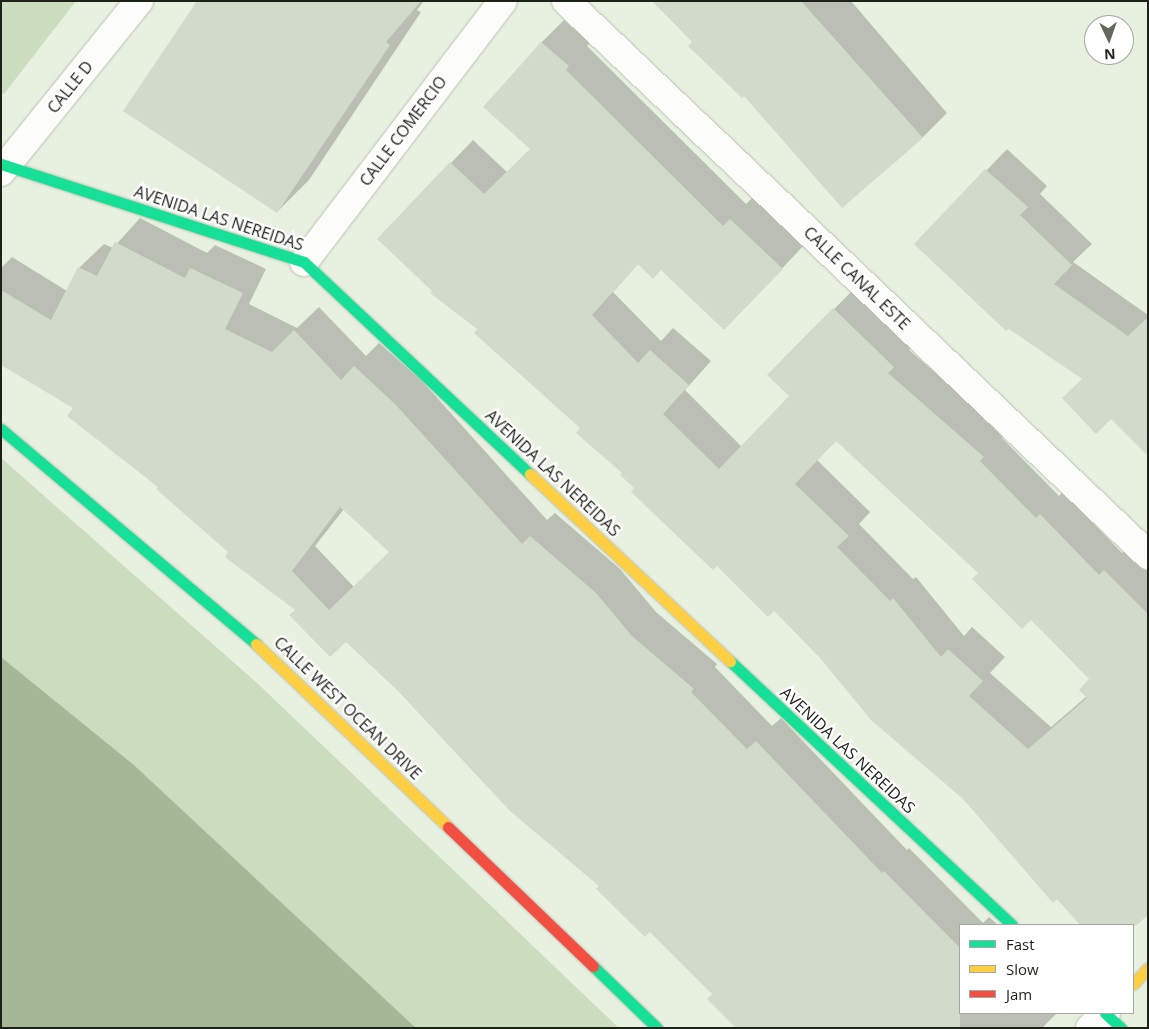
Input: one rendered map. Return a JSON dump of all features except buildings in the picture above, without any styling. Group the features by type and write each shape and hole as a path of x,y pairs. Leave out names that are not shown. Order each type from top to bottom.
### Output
{"street":[{"name":"CALLE D","path":"2,168 139,1"},
{"name":"CALLE COMERCIO","path":"304,262 503,1"},
{"name":"CALLE CANAL ESTE","path":"566,1 1148,555"},
{"name":"AVENIDA LAS NEREIDAS","path":"2,168 304,262 1011,924"},
{"name":"CALLE WEST OCEAN DRIVE","path":"1,430 265,651 657,1028"},
{"path":"1134,983 1148,968"},
{"path":"1090,1028 1105,1014"},
{"path":"1107,1014 1121,1028"}],"shaded area":[{"path":"1,1 76,1 4,94 1,92"},
{"path":"1,458 256,682 619,1028 416,1028 134,765 1,657"},
{"path":"1,657 134,765 416,1028 1,1028"}],"traffic: fast":[{"path":"1,164 304,262 530,474"},
{"path":"1,429 256,644"},
{"path":"730,661 1011,924"},
{"path":"593,966 657,1028"},
{"path":"1106,1014 1121,1028"}],"traffic: slow":[{"path":"530,474 730,661"},
{"path":"256,644 448,827"},
{"path":"1134,983 1148,968"}],"traffic: jam":[{"path":"448,827 593,966"}]}
